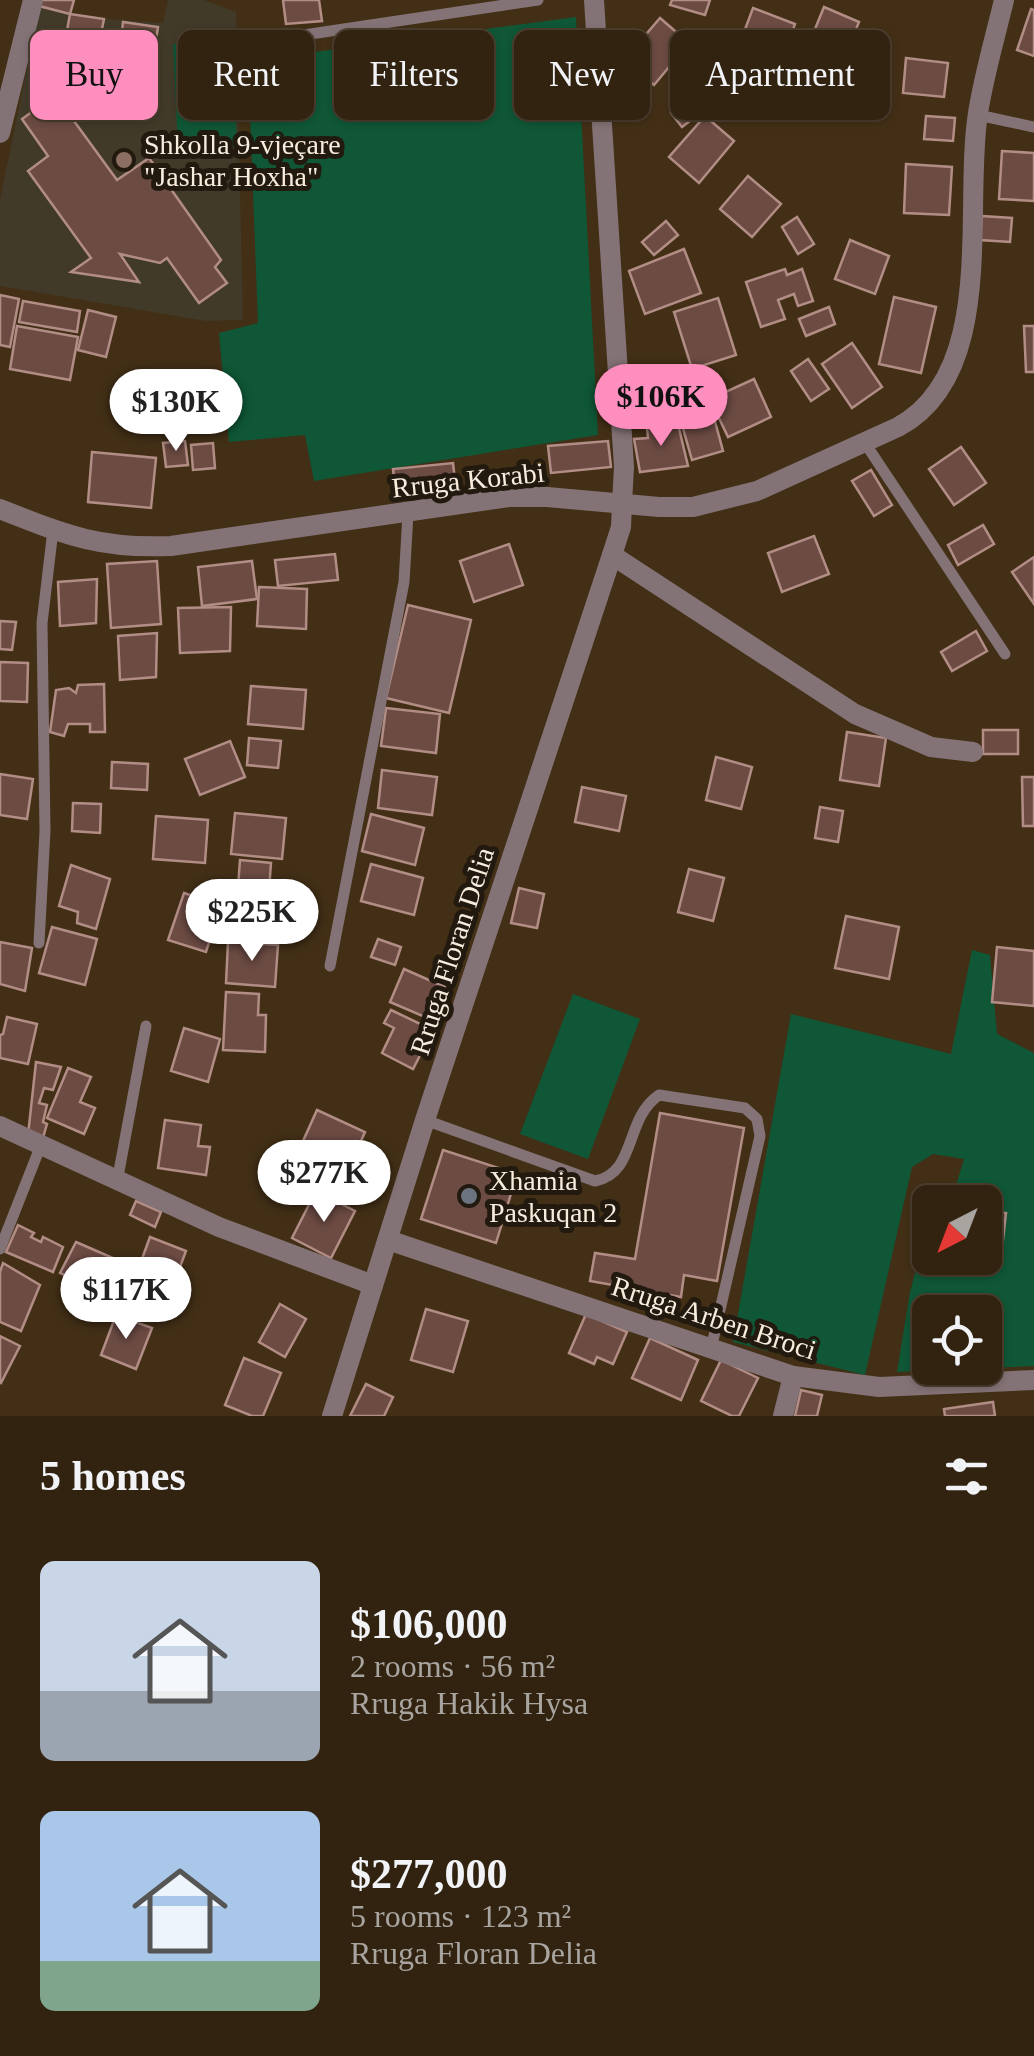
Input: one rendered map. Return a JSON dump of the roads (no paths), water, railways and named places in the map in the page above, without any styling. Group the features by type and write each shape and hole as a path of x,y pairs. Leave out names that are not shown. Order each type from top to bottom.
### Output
{"street":[{"path":"0,133 33,0"},
{"name":"Rruga Floran Delia","path":"332,1416 621,527 624,467 594,0"},
{"name":"Rruga Korabi","path":"0,509 96,544 128,548 172,546 510,497 547,496 693,507 757,491 916,418 932,402 956,357 966,316 978,115 1004,0"},
{"path":"612,555 855,714 930,747 974,752"},
{"path":"0,1126 219,1227 373,1285"},
{"name":"Rruga Arben Broci","path":"388,1240 793,1376 878,1388 1034,1380"},
{"path":"783,1416 793,1376"}],"lane":[{"path":"314,33 538,0"},
{"path":"978,115 1034,127"},
{"path":"866,443 1005,654"},
{"path":"330,966 404,582 408,514"},
{"path":"39,943 45,832 42,623 53,530"},
{"path":"117,1182 146,1026"},
{"path":"426,1120 595,1181 609,1178 621,1166 640,1112 659,1094 744,1108 757,1119 760,1136 712,1349"},
{"path":"0,1249 41,1145"}],"place":[{"name":"Shkolla 9-vjeçare \"Jashar Hoxha\"","path":"124,160"},
{"name":"Xhamia Paskuqan 2","path":"469,1196"}]}
